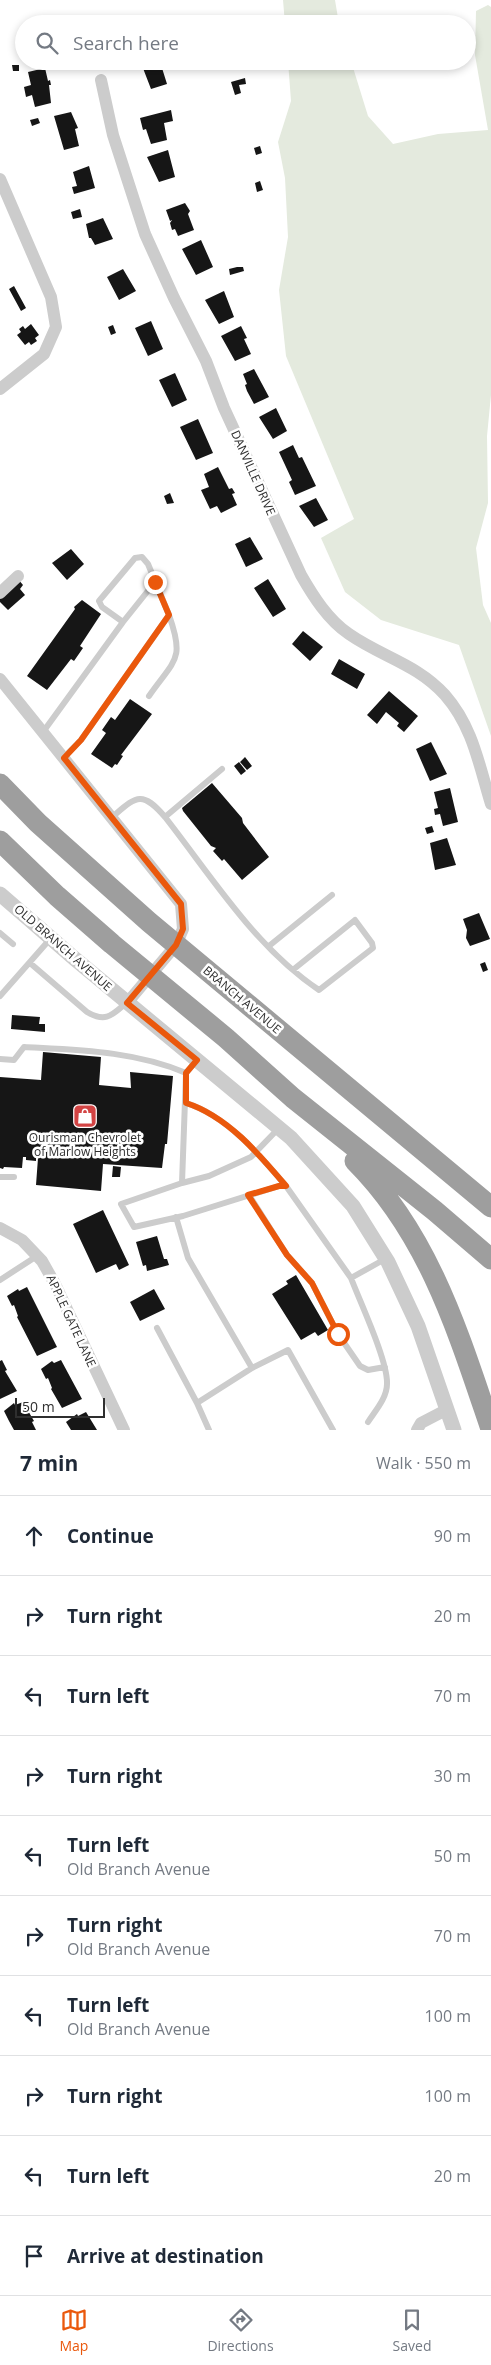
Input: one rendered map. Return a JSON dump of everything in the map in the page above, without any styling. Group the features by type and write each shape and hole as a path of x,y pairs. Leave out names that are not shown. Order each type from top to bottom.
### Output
{"highway":[{"name":"BRANCH AVENUE","path":"0,784 38,823 176,945 491,1207"},
{"path":"0,841 57,896 294,1098 435,1211 491,1259"},
{"path":"294,1098 368,1173 411,1233 432,1268 464,1349 491,1429"},
{"path":"383,1117 491,1195"}],"street":[{"name":"DANVILLE DRIVE","path":"101,80 113,135 145,234 174,298 206,361 224,408 301,575 316,601 347,633 418,670 445,696 460,716 473,742 491,804"},
{"path":"0,179 51,297 56,327 44,354 0,389"},
{"path":"0,593 18,576"},
{"path":"0,679 181,904 183,929 176,945 127,1003"},
{"name":"OLD BRANCH AVENUE","path":"0,894 127,1003 291,1138 354,1206 386,1258 418,1326 454,1430"},
{"name":"APPLE GATE LANE","path":"0,1228 22,1240 38,1256 56,1284 124,1430"},
{"path":"417,1430 421,1423 446,1410"}],"lane":[{"path":"122,622 102,607 99,601 129,562 135,558 142,557 169,615 177,638 178,655 149,696"},
{"path":"42,732 122,622 155,582"},
{"path":"64,758 81,740 169,615"},
{"path":"165,817 222,769"},
{"path":"111,818 131,802 141,798 146,798 156,806 258,936 294,969 319,990 373,948 372,943 355,920 294,969"},
{"path":"269,946 332,894"},
{"path":"0,932 13,944"},
{"path":"0,996 51,938"},
{"path":"30,963 97,1018 109,1017 127,1003"},
{"path":"0,1059 14,1060 24,1047 68,1050 128,1056 167,1065 186,1073"},
{"path":"182,1183 186,1073 197,1060"},
{"path":"186,1103 207,1112 257,1152 286,1186 351,1278 385,1367 387,1385 384,1397 368,1422"},
{"path":"279,1128 257,1152 210,1176 182,1183 121,1204 134,1227 176,1217 279,1186 286,1186"},
{"path":"0,1177 14,1178"},
{"path":"248,1195 287,1255 312,1283 338,1334 360,1366 368,1370 385,1367"},
{"path":"176,1217 188,1258 252,1368"},
{"path":"0,1280 38,1256"},
{"path":"351,1278 386,1258"},
{"path":"157,1328 197,1403 209,1430"},
{"path":"197,1403 252,1368 288,1350 334,1430"}],"shaded area":[{"path":"283,0 335,0 338,15 284,15"},
{"path":"488,5 491,7 491,395 487,436 488,503 476,548 483,605 491,623 491,736 459,645 381,620 345,592 321,538 354,519 286,356 279,290 288,237 285,178 278,142 291,101 289,70 354,70 368,116 393,144 438,134 488,130 476,61 476,11"}],"building":[{"path":"12,65 15,65 15,70 19,71 13,71"},
{"path":"45,70 51,85 49,85 51,103 35,107 32,95 26,97 24,87 31,85 28,72"},
{"path":"144,70 163,70 167,84 151,89"},
{"path":"245,78 246,84 239,85 241,93 235,95 231,82"},
{"path":"171,110 173,121 164,123 167,140 151,144 146,129 143,130 140,118"},
{"path":"71,112 78,128 75,129 79,146 64,150 54,116"},
{"path":"38,118 40,123 32,126 30,120"},
{"path":"260,146 262,153 256,155 254,148"},
{"path":"168,150 175,177 159,182 147,157"},
{"path":"89,166 95,188 74,194 72,187 77,186 73,172"},
{"path":"260,181 263,190 257,192 255,183"},
{"path":"185,203 190,211 188,214 194,230 178,236 175,229 172,230 170,223 172,220 170,221 166,210"},
{"path":"80,209 82,217 73,219 71,212"},
{"path":"103,218 113,239 95,245 91,238 89,238 86,224"},
{"path":"201,240 213,267 196,275 182,249"},
{"path":"243,267 244,271 230,275 229,269"},
{"path":"123,269 136,291 119,300 107,277"},
{"path":"14,286 26,308 21,311 9,289"},
{"path":"224,291 234,317 219,324 205,300"},
{"path":"151,321 163,349 148,356 135,328"},
{"path":"31,324 39,335 35,338 37,341 31,345 29,342 25,345 17,335 21,332 19,329 23,326 25,329"},
{"path":"113,325 116,333 111,335 108,327"},
{"path":"241,326 247,338 244,339 251,354 235,361 221,336"},
{"path":"254,369 269,397 254,404 247,391 245,385 247,384 243,374"},
{"path":"175,373 187,400 172,407 159,380"},
{"path":"276,408 287,431 273,439 259,417"},
{"path":"198,419 213,453 196,460 180,427"},
{"path":"293,445 299,458 302,457 316,486 295,495 289,482 292,480 279,452"},
{"path":"218,467 229,489 232,488 235,493 232,494 237,505 221,513 217,506 210,509 201,490 209,487 204,474"},
{"path":"170,493 174,503 167,504 164,496"},
{"path":"316,498 328,520 314,527 299,506"},
{"path":"250,537 263,559 246,567 235,544"},
{"path":"71,549 84,564 67,580 52,563"},
{"path":"18,579 23,585 20,589 25,595 8,610 0,602 0,595"},
{"path":"268,579 286,609 273,617 254,588"},
{"path":"82,600 101,614 80,646 83,648 74,661 71,659 47,690 27,676 75,609 74,607"},
{"path":"303,631 323,647 310,661 292,644"},
{"path":"339,659 365,674 357,689 331,674"},
{"path":"389,691 418,716 404,732 397,726 399,723 386,712 377,724 367,715"},
{"path":"130,699 152,714 121,755 123,756 117,765 115,764 112,768 91,754 106,733 102,730 111,717 115,720"},
{"path":"431,742 447,774 430,781 416,749"},
{"path":"245,757 252,766 247,770 240,762"},
{"path":"239,762 246,771 241,775 234,766"},
{"path":"212,783 242,818 243,823 269,857 242,880 224,859 222,861 213,851 216,848 211,846 182,808"},
{"path":"450,788 458,822 443,826 440,814 435,815 434,809 438,808 434,792"},
{"path":"432,826 434,832 427,834 425,828"},
{"path":"447,838 456,865 435,870 430,843"},
{"path":"479,913 490,939 470,946 466,938 467,930 463,919"},
{"path":"485,962 488,970 483,972 480,964"},
{"path":"12,1015 40,1017 39,1024 45,1024 45,1032 11,1029"},
{"name":"Ourisman Chevrolet of Marlow Heights","path":"43,1052 101,1057 99,1085 131,1088 130,1072 173,1076 167,1144 165,1144 162,1168 103,1164 101,1191 36,1185 38,1158 36,1158 36,1161 26,1160 26,1157 23,1157 22,1168 0,1168 0,1077 41,1080"},
{"path":"113,1166 121,1167 120,1177 112,1177"},
{"path":"103,1210 129,1265 119,1270 116,1264 96,1273 73,1224"},
{"path":"157,1236 164,1259 167,1259 169,1265 147,1271 146,1265 143,1266 136,1242"},
{"path":"296,1275 328,1330 318,1336 315,1332 301,1340 272,1294 288,1284 286,1281"},
{"path":"27,1287 57,1347 37,1356 17,1317 14,1305 12,1306 7,1296 18,1289 19,1291"},
{"path":"154,1289 165,1309 140,1321 130,1302"},
{"path":"2,1360 7,1370 5,1371 17,1391 0,1399 0,1361"},
{"path":"61,1360 82,1399 62,1408 51,1389 48,1378 46,1379 41,1369 52,1361 54,1363"},
{"path":"23,1402 34,1421 32,1422 36,1430 14,1430 4,1411 14,1403 15,1405"},
{"path":"86,1412 97,1430 71,1430 66,1422 77,1414 78,1416"}],"place":[{"name":"Ourisman Chevrolet of Marlow Heights","path":"85,1116"}],"route":[{"path":"155,582 169,615 81,740 64,758 181,904 184,914 183,929 176,945 127,1003 197,1060 186,1073 186,1103 202,1108 257,1152 286,1186 279,1186 248,1195 287,1255 312,1283 338,1334"}]}
